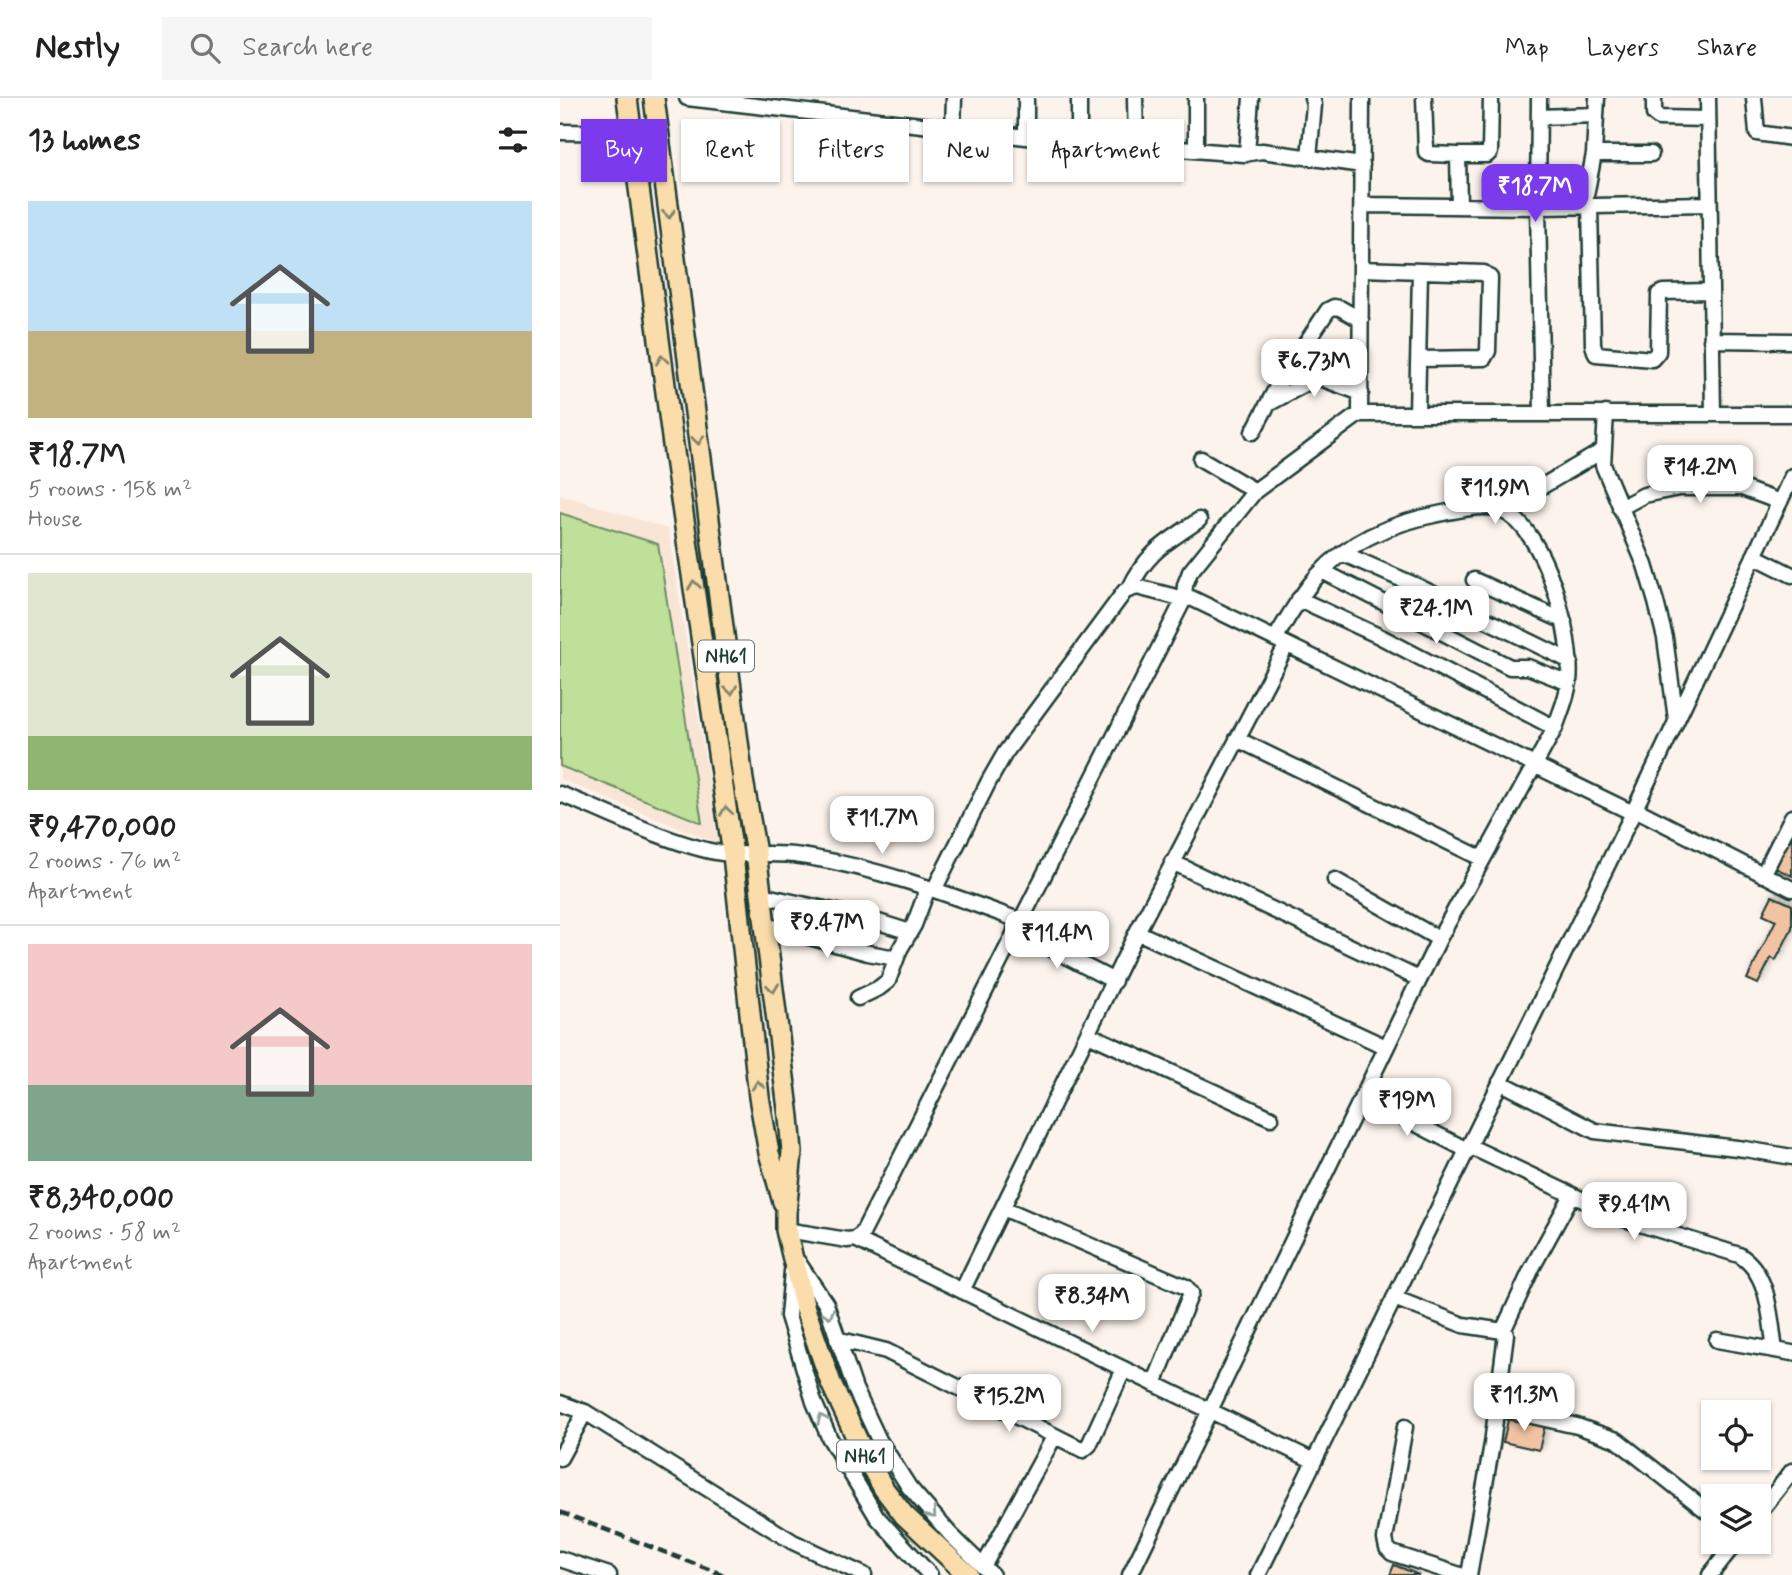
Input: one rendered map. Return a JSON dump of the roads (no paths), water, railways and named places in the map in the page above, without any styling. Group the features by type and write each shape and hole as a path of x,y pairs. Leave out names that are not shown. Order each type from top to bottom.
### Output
{"highway":[{"path":"630,115 655,106"},
{"name":"NH61","path":"655,106 741,767 756,853 792,1152 786,1222"},
{"name":"NH61","path":"630,115 673,445 733,855 759,1097 769,1153 805,1308 845,1416 884,1489 904,1516 981,1572"}],"street":[{"path":"687,98 808,105 923,124"},
{"path":"953,119 954,98"},
{"path":"1013,136 1026,137 1026,98"},
{"path":"1079,98 1079,119"},
{"path":"1135,98 1135,119"},
{"path":"1196,98 1196,150"},
{"path":"1247,154 1251,98"},
{"path":"1309,158 1312,98"},
{"path":"1360,414 1362,98"},
{"path":"1424,98 1426,152 1458,155 1489,154 1490,98"},
{"path":"1539,98 1542,413"},
{"path":"1597,98 1594,154 1587,206 1593,345 1596,354 1653,359 1658,352 1659,294 1710,291"},
{"path":"1654,98 1654,114 1659,118 1708,119"},
{"path":"1707,98 1713,414"},
{"path":"1754,98 1757,133 1762,136 1792,138"},
{"path":"560,132 630,115"},
{"path":"1539,117 1595,115"},
{"path":"1184,149 1247,154 1262,151 1362,165"},
{"path":"1594,154 1651,155"},
{"path":"1458,155 1459,206"},
{"path":"1362,205 1708,204"},
{"path":"1362,269 1484,273 1490,278 1488,351 1484,358 1418,359"},
{"path":"1417,414 1420,271"},
{"path":"1253,432 1278,384 1328,310 1340,308 1361,320"},
{"path":"1711,340 1792,341"},
{"path":"1267,405 1316,378 1361,393"},
{"path":"1606,413 1602,451 1605,472 1645,565 1656,602 1665,638 1677,720"},
{"path":"786,1222 847,1240 862,1234 1184,599 1185,585 1191,572 1255,491 1360,414 1792,414"},
{"path":"1502,510 1602,451"},
{"path":"1201,459 1255,491"},
{"path":"1258,1575 1634,811 1792,475"},
{"path":"1620,508 1656,492 1705,487 1742,488 1780,502"},
{"path":"962,1291 1137,932 1237,739 1300,599 1322,571 1342,553 1377,533 1430,516 1469,509 1502,510 1513,516 1528,533 1544,562 1558,598 1570,661 1564,704 1555,728 1419,979 1130,1575"},
{"path":"858,998 885,985 931,889 1005,754 1130,587 1143,563 1164,543 1199,520"},
{"path":"1342,553 1419,587 1570,661"},
{"path":"1754,556 1792,575"},
{"path":"1322,571 1510,667 1528,667 1569,683"},
{"path":"1474,580 1564,621"},
{"path":"1130,587 1184,599 1191,598 1792,889"},
{"path":"1300,599 1381,637 1555,728"},
{"path":"1237,739 1483,859"},
{"path":"560,794 690,846 733,855 756,853 803,856 889,876 931,889 1018,926 1114,981"},
{"path":"1763,875 1792,817"},
{"path":"1172,862 1419,979"},
{"path":"1335,880 1439,939"},
{"path":"761,895 869,919 910,932"},
{"path":"765,925 896,958"},
{"path":"1137,932 1386,1047"},
{"path":"1088,1034 1271,1118"},
{"path":"1500,1082 1595,1131 1792,1157"},
{"path":"1362,1096 1621,1219 1739,1255 1750,1261 1758,1273 1767,1299 1775,1350"},
{"path":"1503,1331 1532,1268 1572,1195"},
{"path":"1003,1208 1186,1287 1191,1293 1154,1384"},
{"path":"855,1239 1314,1461"},
{"path":"793,1255 826,1304 855,1389 879,1440 909,1487 981,1572 1054,1437"},
{"path":"793,1255 788,1316 814,1402 842,1462 877,1517 930,1575"},
{"path":"1394,1298 1463,1325 1503,1331"},
{"path":"1469,1575 1507,1338 1503,1331"},
{"path":"837,1339 886,1351 1080,1449 1087,1447 1124,1369"},
{"path":"1717,1340 1792,1353"},
{"path":"560,1403 585,1412 793,1542 864,1575"},
{"path":"1497,1408 1610,1436 1701,1506"},
{"path":"560,1458 585,1412"},
{"path":"1405,1427 1385,1539 1387,1548 1392,1553 1461,1575"},
{"path":"1771,1498 1792,1471"},
{"path":"1710,1575 1727,1554"},
{"path":"566,1566 609,1575"}],"railway":[{"path":"560,1512 724,1575"}]}
